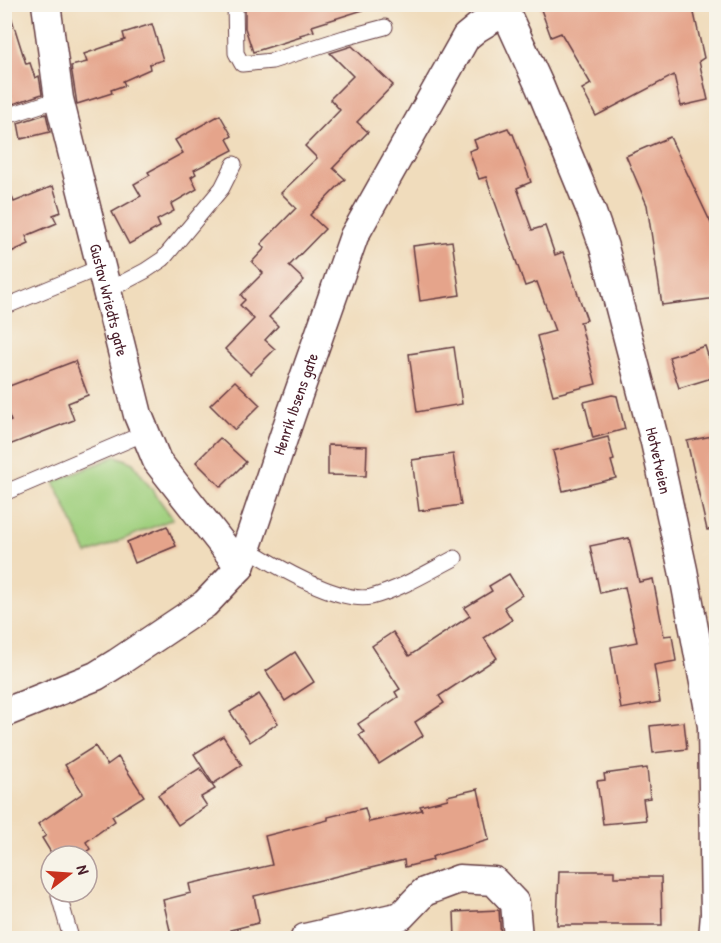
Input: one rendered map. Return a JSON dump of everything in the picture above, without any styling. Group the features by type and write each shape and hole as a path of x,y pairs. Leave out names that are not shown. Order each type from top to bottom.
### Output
{"street":[{"name":"Gustav Wriedts gate","path":"46,4 59,99 138,415 157,461 244,558"},
{"name":"Henrik Ibsens gate","path":"4,713 96,676 117,663 205,604 244,558 294,405 354,236 466,37 504,8"},
{"name":"Hotvetveien","path":"504,8 540,87 604,247 656,442 714,726 715,914 713,939"},
{"path":"305,939 401,916 424,892 459,879 494,881 515,903 518,939"}],"lane":[{"path":"235,4 236,53 242,64 280,59 385,27"},
{"path":"4,117 59,99"},
{"path":"4,307 104,279 145,271 163,259 222,188 234,164"},
{"path":"4,493 145,433"},
{"path":"244,558 278,567 327,590 359,597 369,597 401,586 455,558"},
{"path":"61,904 71,939"}],"green space":[{"path":"116,456 133,463 173,519 87,554 54,482"}],"building":[{"path":"245,4 363,4 363,10 312,26 314,31 300,35 301,37 253,52 245,28"},
{"path":"539,4 692,4 704,58 699,61 708,100 681,106 674,75 596,116 582,89 591,84 561,33 551,37"},
{"path":"4,13 10,13 26,64 30,63 35,78 39,76 42,94 13,104 9,85 4,86"},
{"path":"152,24 163,60 149,64 150,69 123,81 125,85 111,90 112,93 77,104 71,66 87,62 84,54 125,40 123,33"},
{"path":"352,46 393,85 357,122 368,132 333,168 345,179 310,215 325,229 289,266 304,280 269,317 278,326 265,340 275,349 250,374 225,349 254,319 240,305 245,300 241,295 263,273 252,262 265,248 261,244 296,208 281,193 317,158 305,146 340,110 330,99 353,76 330,53"},
{"path":"46,114 50,132 21,139 18,123"},
{"path":"220,115 232,136 227,139 233,150 194,170 196,174 191,177 197,189 171,204 174,211 157,220 160,227 129,244 112,212 141,196 134,184 150,175 148,172 183,153 175,140"},
{"path":"508,128 513,134 531,182 517,188 532,230 545,226 555,255 563,252 587,320 580,322 596,384 553,395 537,336 555,331 537,282 525,286 486,177 479,179 469,151 477,148 474,140"},
{"path":"670,137 717,236 717,298 662,305 647,205 626,156"},
{"path":"4,184 7,184 14,202 53,186 61,212 53,215 57,223 26,236 29,244 4,255"},
{"path":"452,241 460,295 420,301 413,246"},
{"path":"705,346 715,377 679,388 669,357"},
{"path":"454,347 462,404 417,412 409,354"},
{"path":"75,361 88,395 68,403 74,420 4,447 4,424 11,421 4,403 4,388"},
{"path":"235,381 260,405 235,430 210,405"},
{"path":"612,395 617,396 625,429 593,438 584,402"},
{"path":"717,435 717,529 707,530 687,441"},
{"path":"608,437 616,478 563,491 553,451"},
{"path":"220,438 246,462 221,487 196,462"},
{"path":"328,445 367,446 366,476 328,475"},
{"path":"453,454 461,505 419,511 412,460"},
{"path":"167,526 176,546 135,563 127,542"},
{"path":"629,538 639,582 653,579 664,636 672,635 676,661 654,665 660,702 621,709 611,647 637,642 625,587 600,593 590,546"},
{"path":"509,574 522,595 504,607 512,620 484,638 497,658 439,696 444,703 415,722 423,736 379,764 359,735 364,732 358,724 398,697 395,692 400,689 372,646 393,632 409,656 470,616 464,608 492,591 489,586"},
{"path":"295,652 314,682 285,701 266,671"},
{"path":"259,694 278,723 250,742 230,712"},
{"path":"684,722 687,749 653,753 650,726"},
{"path":"223,736 242,765 213,784 194,754"},
{"path":"95,746 107,765 118,757 144,796 112,816 115,821 86,842 87,844 46,844 42,838 46,836 38,824 83,793 65,765"},
{"path":"200,768 215,789 201,797 207,806 178,825 158,795"},
{"path":"647,768 650,798 643,799 646,820 603,824 597,781 605,780 604,774"},
{"path":"478,789 489,840 434,856 433,860 405,867 404,860 254,896 258,923 230,930 231,933 214,939 172,939 163,900 191,893 189,884 272,865 265,836 365,808 369,822 422,810 420,806 448,799 447,796"},
{"path":"559,871 614,871 614,877 661,877 662,925 557,925"},
{"path":"499,910 501,939 455,939 454,912"}]}
